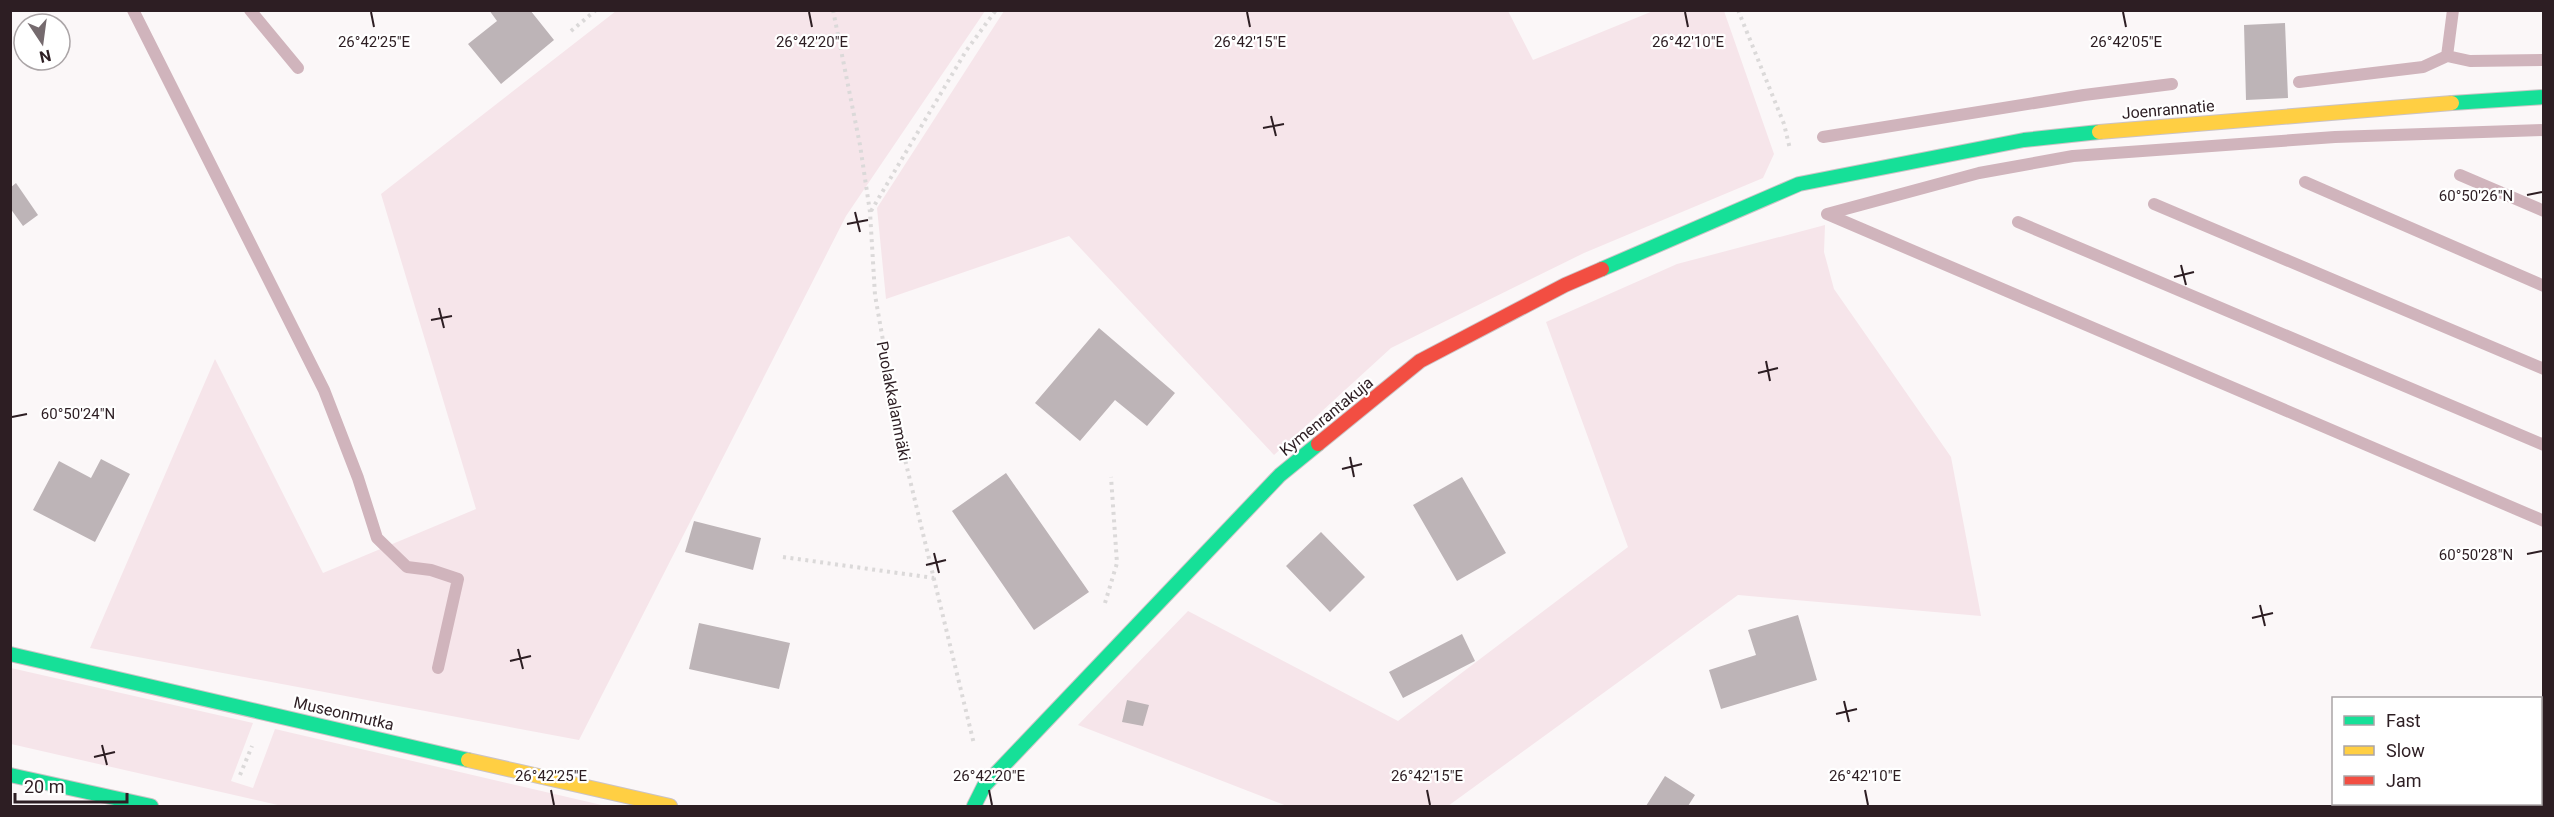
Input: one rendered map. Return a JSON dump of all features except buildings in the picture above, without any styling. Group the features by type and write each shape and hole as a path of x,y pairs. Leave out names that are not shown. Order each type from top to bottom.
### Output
{"street":[{"name":"Joenrannatie","path":"1798,184 2024,140 2132,128 2361,109 2544,97"},
{"name":"Kymenrantakuja","path":"974,807 984,786 1280,475 1420,361 1565,285 1798,184"},
{"name":"Museonmutka","path":"10,654 670,807"},
{"path":"10,775 152,807"}],"path":[{"path":"571,31 597,10"},
{"name":"Puolakkalanmäki","path":"833,10 860,145 870,212 875,295 901,443 984,786"},
{"path":"870,212 966,51 996,10"},
{"path":"1738,10 1784,124 1798,184"},
{"path":"1101,608 1107,600 1117,562 1111,477"},
{"path":"783,557 933,578"}],"shaded area":[{"path":"616,11 985,11 846,216 579,740 90,648 215,359 323,573 476,509 381,194"},
{"path":"1004,11 1508,11 1533,60 1653,11 1724,11 1774,154 1763,178 1584,253 1391,348 1274,455 1069,236 886,299 877,208"},
{"path":"1825,225 1824,252 1834,289 1951,457 1981,616 1738,595 1448,806 1287,806 1078,725 1188,611 1398,721 1628,547 1546,322 1677,264"},
{"path":"11,668 253,723 231,781 253,788 275,729 606,806 282,806 11,744"}],"waterway":[{"path":"133,10 324,390 358,478 377,538 407,567 431,570 458,579 438,668"},
{"path":"250,10 298,68"},
{"path":"2447,56 2453,10"},
{"path":"2299,82 2423,67 2447,56 2470,61 2544,60"},
{"path":"1823,137 2084,95 2172,84"},
{"path":"1827,214 1979,173 2073,156 2335,137 2544,130"},
{"path":"2460,175 2544,211"},
{"path":"2305,182 2544,286"},
{"path":"2154,204 2544,369"},
{"path":"1827,214 2544,521"},
{"path":"2018,222 2544,445"}],"traffic: fast":[{"path":"2452,103 2544,97"},
{"path":"1602,269 1799,184 2024,140 2099,132"},
{"path":"974,806 984,786 1280,475 1318,444"},
{"path":"10,654 468,760"},
{"path":"10,775 151,806"}],"traffic: slow":[{"path":"2099,132 2452,103"},
{"path":"468,760 670,806"}],"traffic: jam":[{"path":"1318,444 1420,361 1565,285 1602,269"}]}
